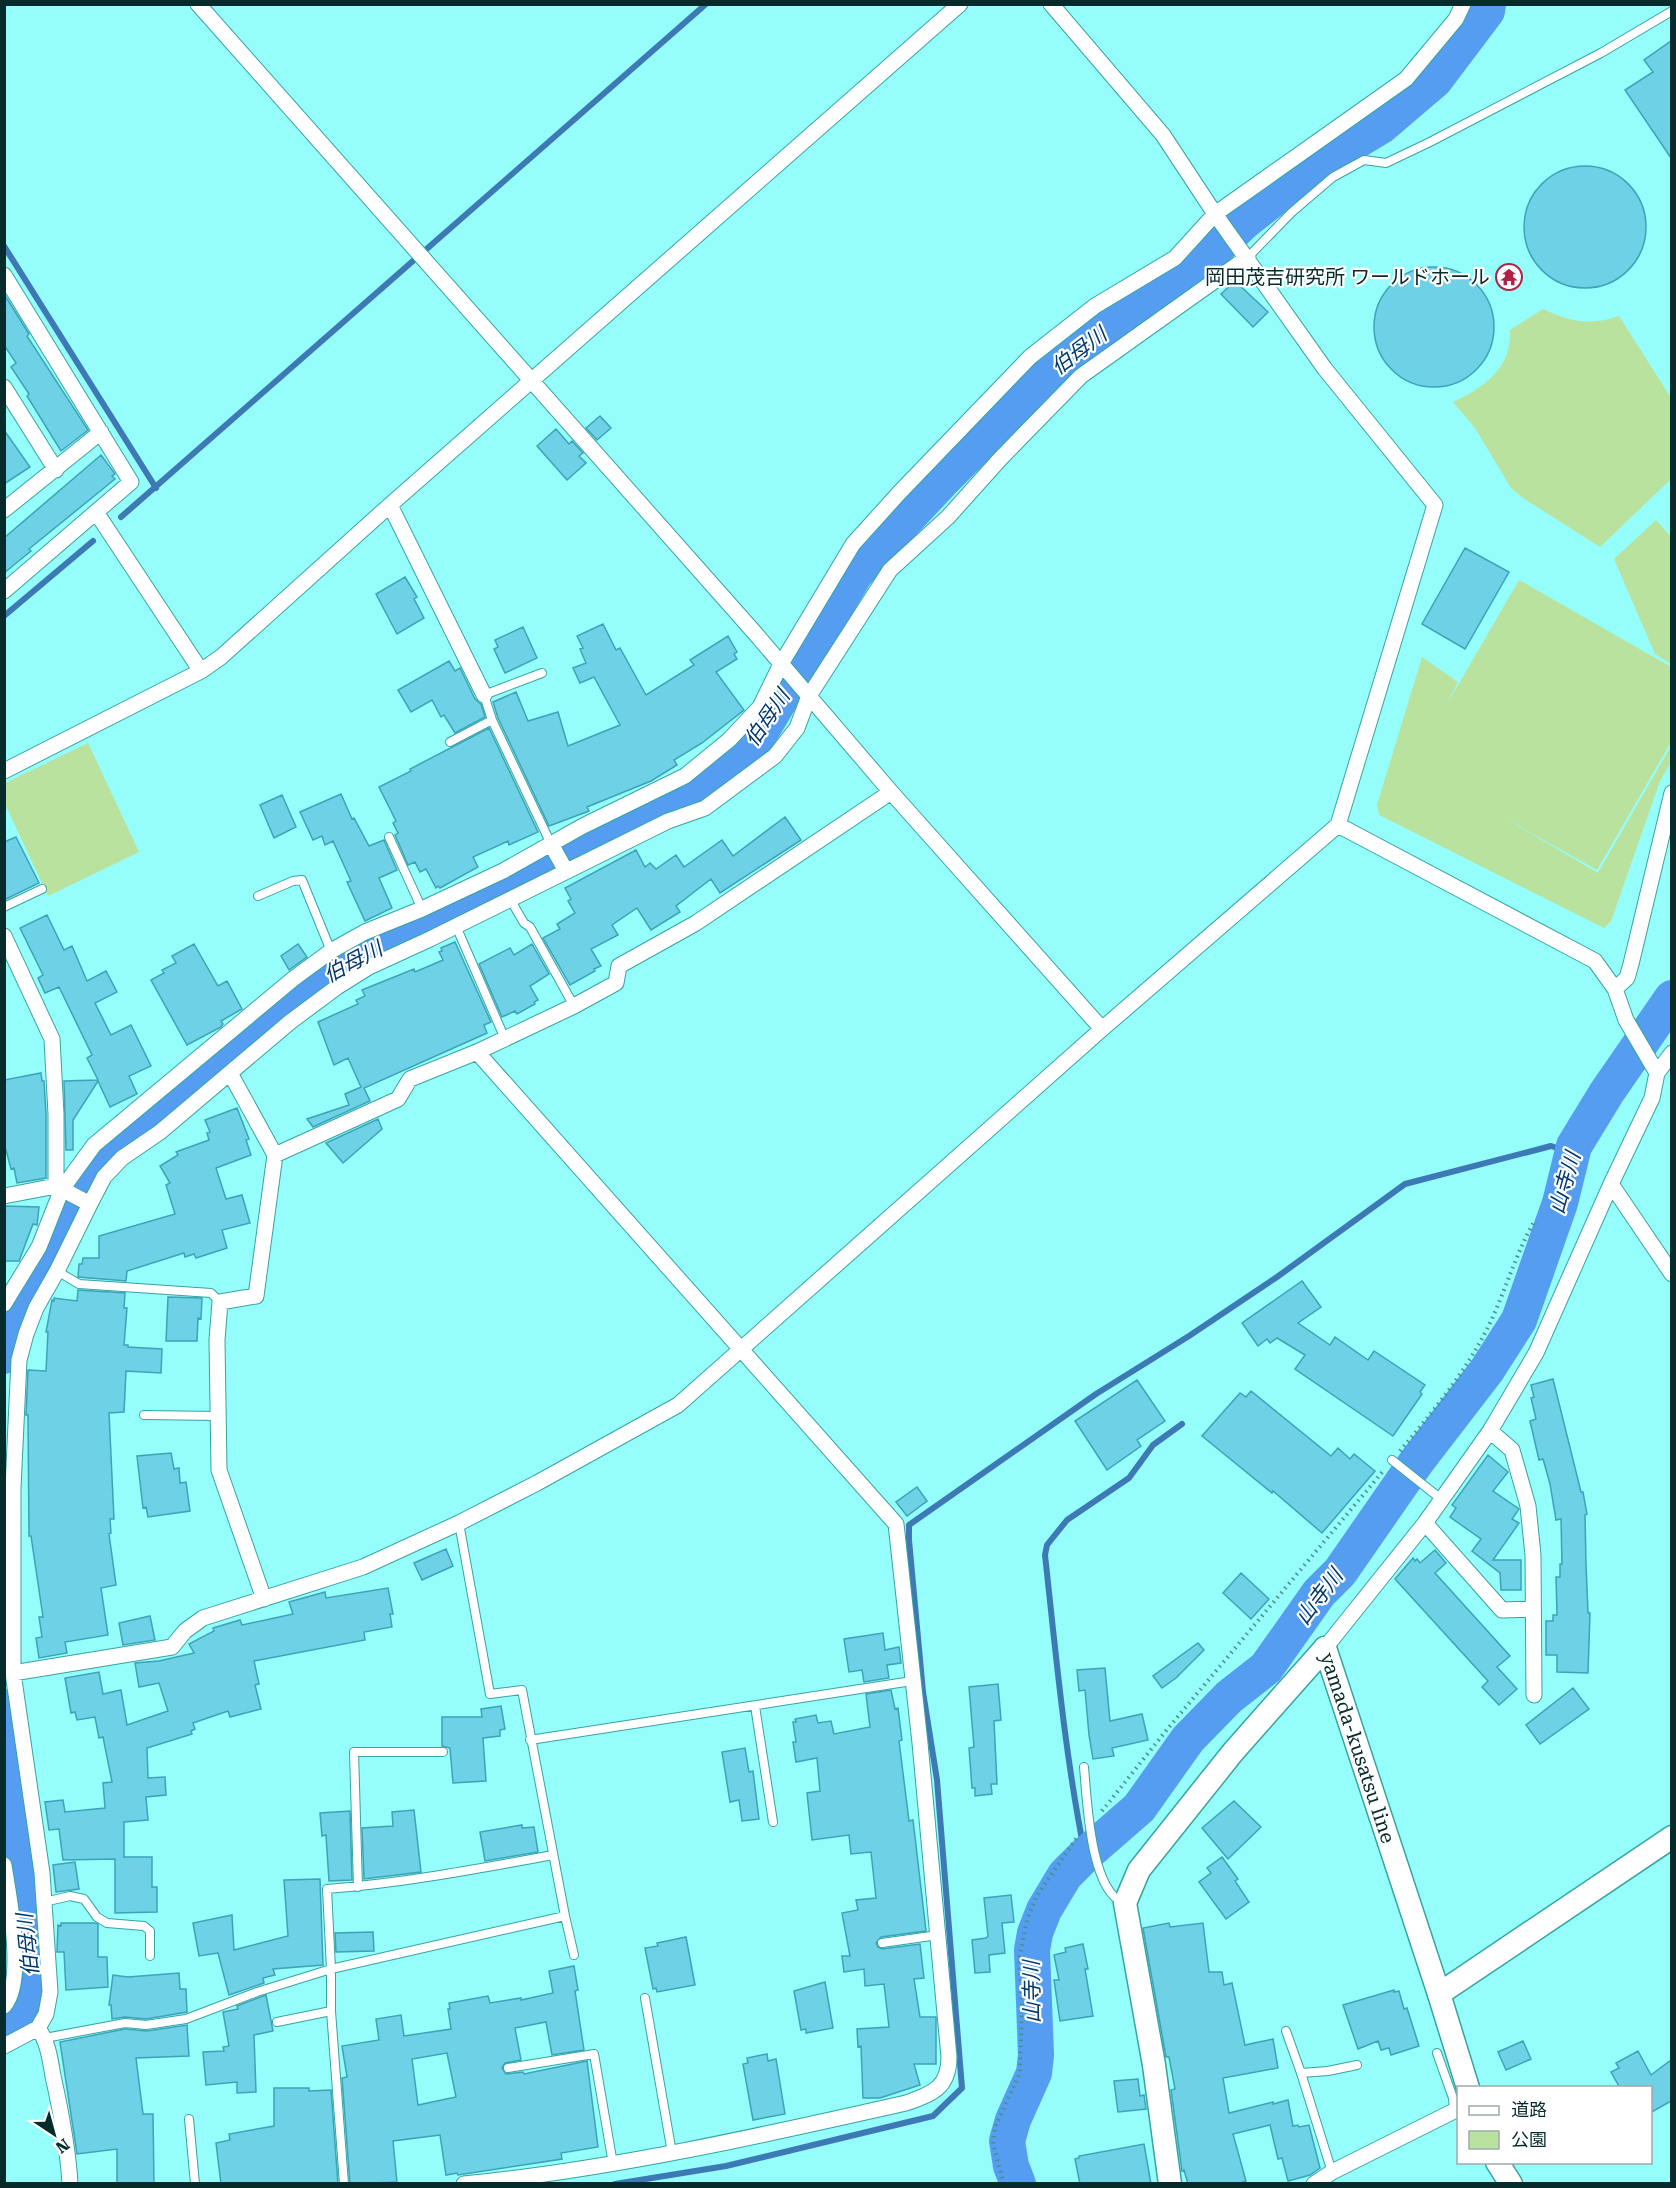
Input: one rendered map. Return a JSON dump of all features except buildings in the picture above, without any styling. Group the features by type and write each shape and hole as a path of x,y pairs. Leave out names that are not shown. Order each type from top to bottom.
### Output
{"main road":[{"name":"yamada-kusatsu line","path":"1125,1903 1139,1870 1233,1752 1325,1648"},
{"name":"yamada-kusatsu line","path":"1325,1648 1467,2086"},
{"path":"1439,1994 1671,1837"},
{"path":"1125,1903 1154,2065 1170,2184"},
{"path":"1498,2164 1511,2184"}],"street":[{"path":"198,4 1102,1029"},
{"path":"4,771 201,671 221,657 530,381 960,4"},
{"path":"13,1673 172,1647 185,1631 203,1618 363,1567 459,1523 678,1405 875,1233 1102,1029 1338,825 1435,505 1325,369 1248,257 1215,214 1163,135 1051,4"},
{"path":"4,1304 39,1247 59,1187 93,1145 292,979 331,951 365,932 422,909 503,871 582,826 685,776 729,740 760,706 785,668 853,544 1022,365 1055,335 1095,306 1175,258 1215,214 1406,79 1456,19 1463,4"},
{"path":"70,2184 69,2161 59,2101 42,2033 50,1992 41,1861 13,1673 9,1450 21,1352 26,1334 36,1308 104,1178 122,1158 160,1132 290,1022 337,987 369,968 668,821 705,808 747,779 775,756 797,728 806,693 890,570 948,517 1000,459 1081,376 1248,257"},
{"path":"4,275 131,482 4,591"},
{"path":"4,387 56,470"},
{"path":"4,510 100,432"},
{"path":"390,505 484,695"},
{"path":"96,512 201,671"},
{"path":"275,1155 398,1100 410,1079 505,1039 616,983 619,966 696,923 891,792"},
{"path":"1615,988 1627,978 1671,792"},
{"path":"1325,1648 1425,1523 1490,1431 1536,1353 1652,1098 1653,1067 1626,1020 1615,988 1595,961 1338,825"},
{"path":"551,844 566,872"},
{"path":"4,936 52,1039 59,1187"},
{"path":"464,2184 614,2164 766,2135 906,2103 928,2096 936,2090 949,2071 949,2038 896,1524 477,1052"},
{"path":"1653,1067 1671,1053"},
{"path":"230,1073 275,1155 256,1296 220,1302 217,1340 219,1470 264,1599"},
{"path":"1611,1184 1671,1274"},
{"path":"4,1196 59,1187 90,1204"},
{"path":"1490,1431 1512,1450 1528,1506 1533,1555 1534,1695"},
{"path":"1425,1523 1502,1610 1533,1609"},
{"path":"4,1865 15,1957 13,1991 4,2006"},
{"path":"4,2046 42,2033"},
{"path":"1314,2184 1332,2172 1456,2110"}],"lane":[{"path":"1248,257 1292,212 1333,177 1364,160 1386,163 1430,142 1601,53 1671,11"},
{"path":"542,673 484,695 492,720 551,844"},
{"path":"450,742 492,720"},
{"path":"389,837 422,909"},
{"path":"258,896 293,880 302,880 331,951"},
{"path":"4,907 42,890"},
{"path":"510,899 524,923 530,927 574,1006"},
{"path":"456,926 505,1039"},
{"path":"57,1271 79,1284 211,1293 220,1302"},
{"path":"144,1415 218,1416"},
{"path":"1392,1460 1442,1499"},
{"path":"459,1523 490,1694 522,1690 530,1740 574,1954"},
{"path":"530,1740 912,1681"},
{"path":"754,1706 773,1822"},
{"path":"358,1887 354,1752 443,1752"},
{"path":"1084,1767 1090,1834 1104,1886 1116,1900 1125,1903"},
{"path":"344,2184 331,2011 327,1889 358,1887 553,1855"},
{"path":"44,1902 70,1896 84,1899 97,1917 107,1923 144,1926 150,1931 150,1956"},
{"path":"42,2033 125,2023 146,2025 186,2019 257,1992 331,1970 566,1916"},
{"path":"882,1943 938,1935"},
{"path":"645,1998 672,2153"},
{"path":"277,2022 331,2011"},
{"path":"1286,2031 1332,2172"},
{"path":"1437,2053 1456,2110"},
{"path":"508,2068 594,2054 614,2164"},
{"path":"1301,2073 1328,2071 1357,2065"},
{"path":"189,2118 195,2184"}],"path":[{"path":"1004,2184 993,2144 995,2127 1020,2073 1022,2004 1019,1959 1027,1920 1036,1897 1089,1823 1108,1805 1165,1732 1430,1414 1485,1332 1519,1248 1534,1222"}],"green space":[{"path":"1543,309 1571,320 1589,322 1619,316 1671,398 1671,479 1600,547 1511,488 1475,428 1453,402 1475,390 1494,375 1506,355 1510,330"},
{"path":"1656,520 1671,537 1671,664 1655,654 1614,559"},
{"path":"1519,580 1671,667 1671,742 1597,870 1501,816 1598,873 1671,746 1671,762 1660,781 1611,921 1604,928 1379,815 1377,805 1422,657 1458,682 1447,704"},
{"path":"88,743 139,852 48,896 5,804 5,783"}],"waterway":[{"path":"121,517 706,4"},
{"name":"伯母川","path":"4,1356 12,1323 99,1159 202,1078 326,974 369,949 696,789 728,766 756,740 855,574 944,479 1066,356 1105,327 1190,273 1245,221 1318,164 1381,126 1435,80 1487,11 1488,4"},
{"path":"4,246 156,488"},
{"path":"4,616 93,541"},
{"name":"山寺川","path":"1018,2184 1011,2166 1007,2141 1013,2120 1034,2073 1036,2055 1032,1950 1035,1933 1044,1910 1065,1875 1139,1808 1188,1739 1229,1697 1266,1668 1319,1593 1340,1572 1417,1461 1487,1370 1519,1320 1560,1203 1574,1146 1607,1092 1672,998"},
{"path":"615,2184 726,2166 933,2116 962,2088 937,1780 923,1692 909,1525 1096,1394 1277,1277 1405,1184 1551,1146 1572,1153"},
{"path":"1085,1855 1062,1705 1045,1555 1047,1545 1067,1520 1129,1478 1153,1445 1182,1424"},
{"name":"伯母川","path":"4,1707 33,1973 32,1990 26,2012 20,2019 4,2029"}],"place":[{"name":"岡田茂吉研究所 ワールドホール","path":"1509,277"}]}
